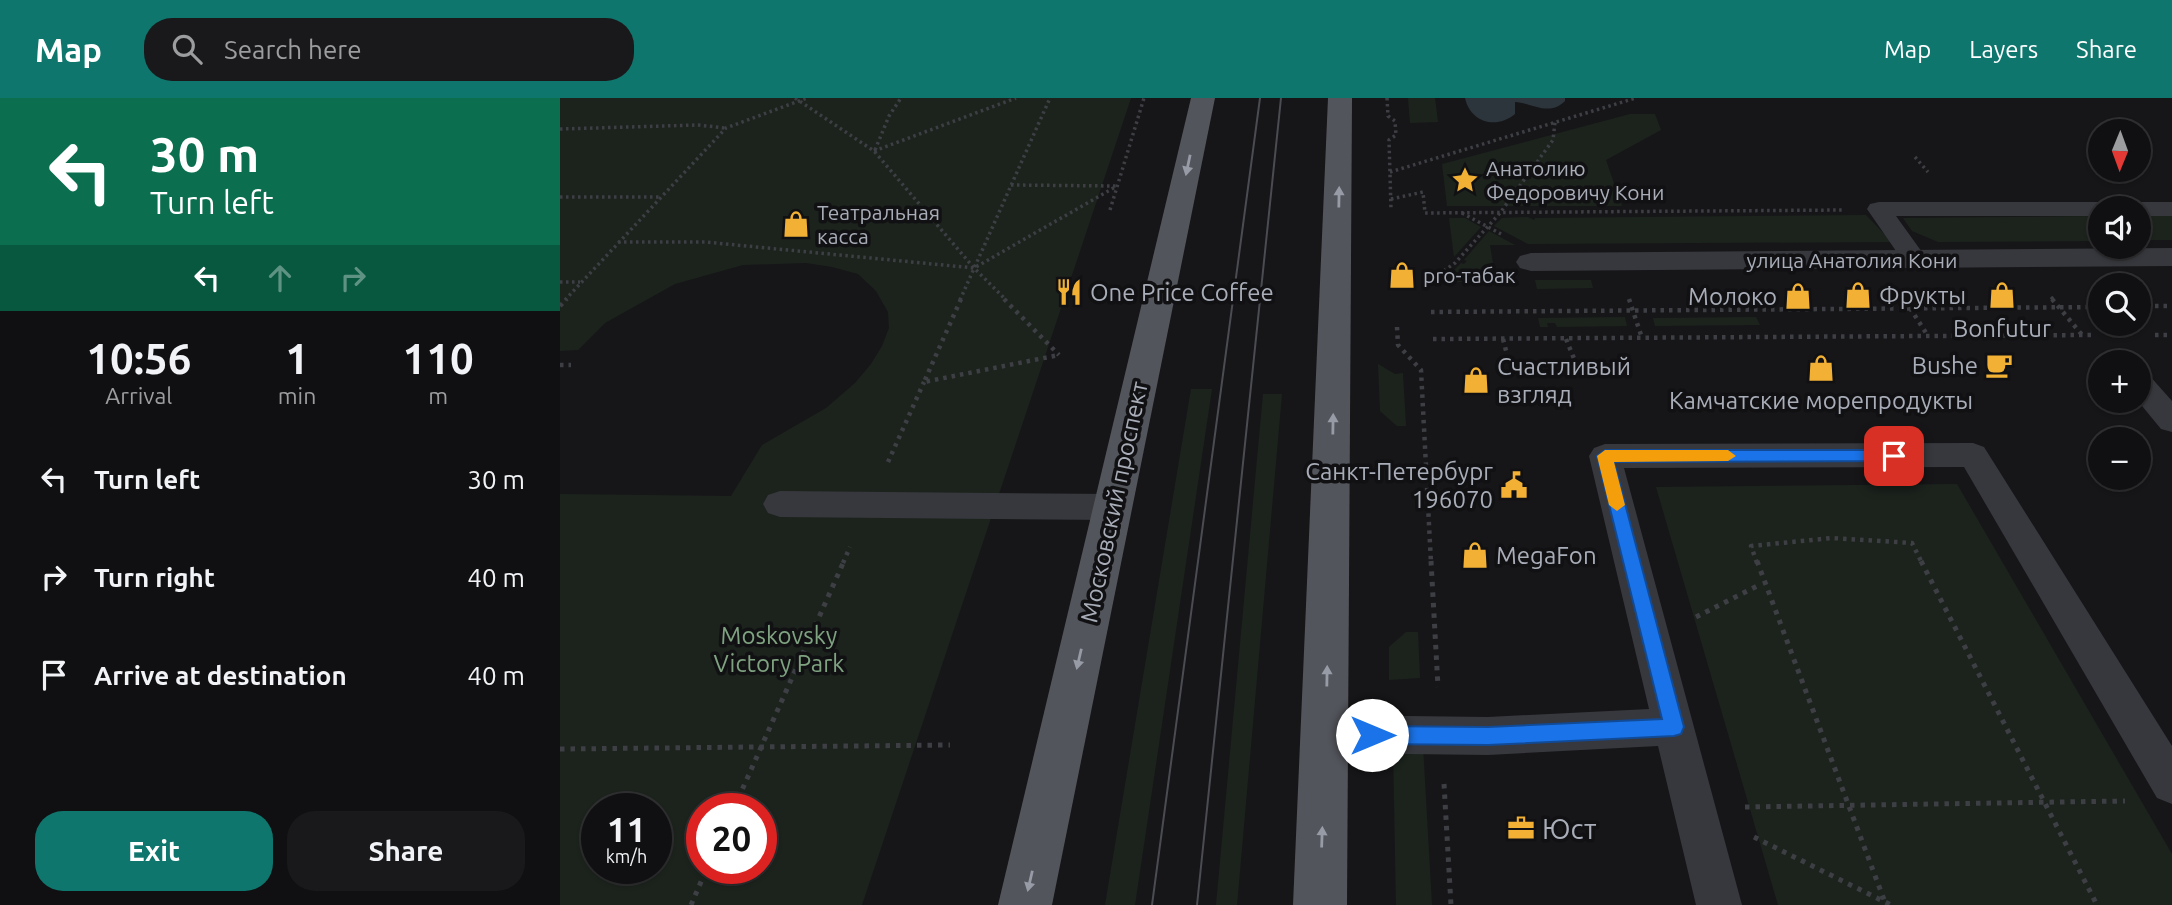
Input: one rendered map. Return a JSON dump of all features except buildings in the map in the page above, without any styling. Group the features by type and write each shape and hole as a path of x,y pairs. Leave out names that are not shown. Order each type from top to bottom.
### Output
{"main road":[{"name":"Московский проспект","path":"1025,905 1203,98"},
{"path":"1320,905 1340,98"}],"street":[{"name":"улица Анатолия Кони","path":"1531,262 2172,257"}],"lane":[{"path":"2151,209 2172,208"},
{"path":"1879,209 2088,209"},
{"path":"1879,209 1914,259"},
{"path":"2151,395 2171,418"},
{"path":"1719,905 1605,456 1973,456 2172,784"},
{"path":"780,504 1113,507"},
{"path":"1326,734 1488,736 1674,727"}],"path":[{"path":"794,98 874,151 974,268 1059,355 924,382 974,268 1050,98"},
{"path":"560,306 726,128 807,98"},
{"path":"874,151 889,116 901,98"},
{"path":"874,151 1016,98"},
{"path":"1110,209 1144,98"},
{"path":"1387,98 1388,116 1395,121 1396,135 1390,141 1391,209"},
{"path":"1390,172 1636,98"},
{"path":"1429,281 1455,263 1500,213 1553,140 1555,122"},
{"path":"560,130 698,125 726,128"},
{"path":"1011,185 1117,186"},
{"path":"618,242 705,242 974,268 1117,186"},
{"path":"1391,199 1423,192 1425,213 1879,209"},
{"path":"560,197 661,197"},
{"path":"560,282 581,282"},
{"path":"2151,306 2172,306"},
{"path":"1431,312 2088,307"},
{"path":"1910,308 1928,336"},
{"path":"1397,327 1398,345 1421,370 1451,905"},
{"path":"1433,339 2088,335"},
{"path":"2151,335 2172,335"},
{"path":"1566,338 1575,362"},
{"path":"1503,339 1509,362"},
{"path":"560,365 571,365"},
{"path":"1887,904 1751,546 1811,539 1864,538 1912,543 2097,905"},
{"path":"741,793 836,580"},
{"path":"1652,639 1759,585"},
{"path":"560,749 950,745"},
{"path":"1696,808 2133,801"},
{"path":"1696,808 1887,904"},
{"path":"691,905 700,884"}],"green space":[{"name":"Moskovsky Victory Park","path":"560,98 1131,98 862,905 560,905 560,494 731,496 762,445 826,408 855,383 882,346 889,328 888,312 876,291 858,274 806,263 743,265 675,284 605,323 578,350 560,351"},
{"path":"1408,98 1435,98 1438,122 1410,123"},
{"path":"1630,114 1655,114 1661,130 1606,160 1622,206 1447,206 1442,164"},
{"path":"1866,215 1892,242 1528,244 1494,226 1502,218 1528,217 1534,220"},
{"path":"2172,215 2172,240 2151,240 2151,216"},
{"path":"2088,216 2088,241 1938,242 1912,231 1903,218"},
{"path":"1449,218 1465,218 1481,227 1454,257"},
{"path":"1489,231 1515,245 1490,245 1496,281 1457,282 1455,269 1467,261 1464,260"},
{"path":"1535,280 1591,280 1593,288 1537,289"},
{"path":"1625,317 1627,326 1557,327 1555,323 1547,323 1548,327 1540,327 1538,318"},
{"path":"1756,317 1760,325 1655,326 1653,318"},
{"path":"1378,364 1395,374 1403,373 1406,426 1397,426 1380,411"},
{"path":"1191,389 1212,389 1135,905 1105,905"},
{"path":"1263,394 1282,394 1237,905 1216,905"},
{"path":"1957,484 2172,854 2172,905 1778,905 1656,487"},
{"path":"1406,632 1418,632 1420,678 1389,680 1389,647"},
{"path":"1393,746 1423,746 1432,905 1396,905"}],"shaded area":[{"path":"1465,98 1565,98 1565,101 1559,106 1547,109 1515,102 1515,114 1500,122 1492,122 1472,113"}],"tram line":[{"path":"1152,905 1260,98"},
{"path":"1197,905 1281,98"}],"slow traffic":[{"path":"1617,505 1605,456 1728,456"}],"place":[{"name":"Анатолию Федоровичу Кони","path":"1465,180"},
{"name":"Театральная касса","path":"796,224"},
{"name":"pro-табак","path":"1402,275"},
{"name":"One Price Coffee","path":"1069,292"},
{"name":"Фрукты","path":"1858,295"},
{"name":"Bonfutur","path":"2002,295"},
{"name":"Молоко","path":"1798,296"},
{"name":"Bushe","path":"1999,365"},
{"name":"Камчатские мoрепродукты","path":"1821,368"},
{"name":"Счастливый взгляд","path":"1476,380"},
{"name":"Санкт-Петербург 196070","path":"1514,485"},
{"name":"MegaFon","path":"1475,555"},
{"name":"Юст","path":"1521,828"}],"route":[{"path":"1372,735 1488,736 1674,727 1605,456 1894,456"}]}
